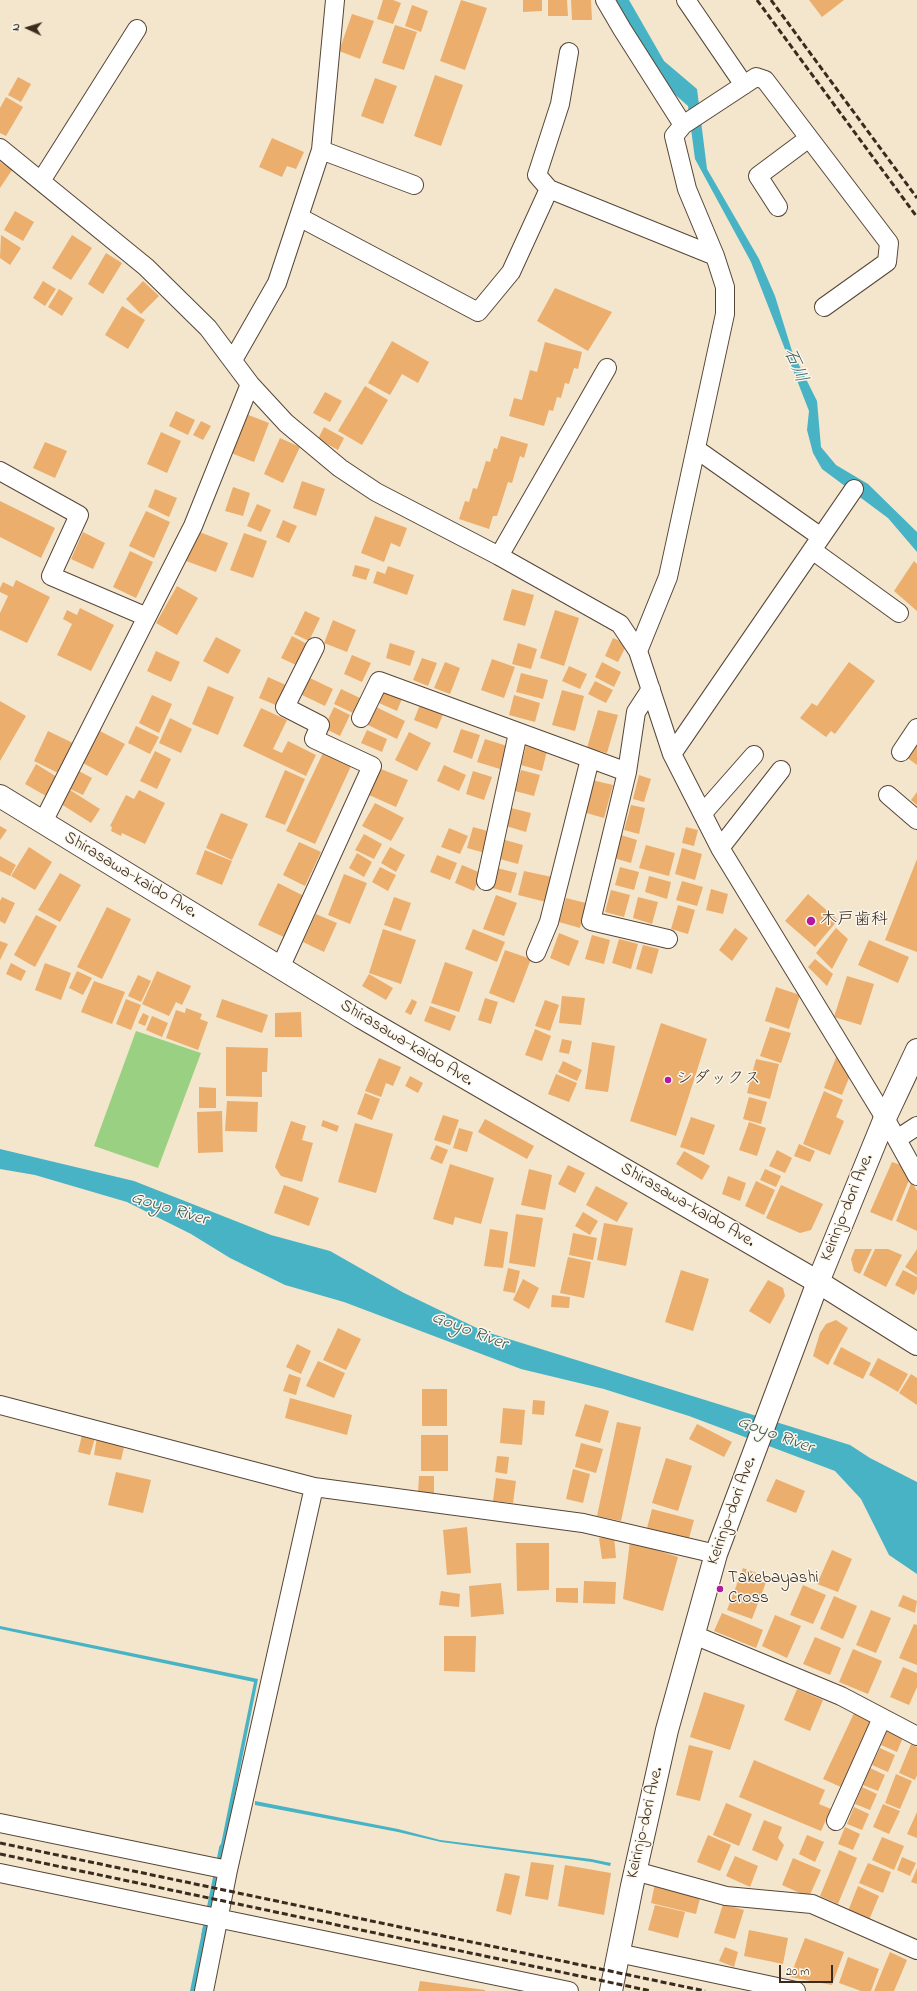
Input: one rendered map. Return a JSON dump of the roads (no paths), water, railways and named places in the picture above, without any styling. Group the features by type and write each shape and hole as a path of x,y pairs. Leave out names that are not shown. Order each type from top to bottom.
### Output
{"main road":[{"name":"Shirasawa-kaido Ave.","path":"0,796 280,968 482,1089 653,1185 818,1282 917,1344"},
{"name":"Keirinjo-dori Ave.","path":"611,1991 635,1871 667,1730 716,1554 818,1282 885,1118 917,1050"}],"street":[{"path":"233,360 277,283 321,150 335,0"},
{"path":"605,0 683,125"},
{"path":"686,0 744,85"},
{"path":"41,181 137,30"},
{"path":"569,52 560,104 537,176 549,189 715,256"},
{"path":"638,650 668,578 725,314 725,287 715,256 687,189 674,136 683,125 756,77 765,80 889,243 887,262 824,307"},
{"path":"778,207 758,176 809,138"},
{"path":"0,148 146,267 208,328 250,384 286,423 340,468 376,492 499,556 620,624 638,650 672,754 720,848 885,1118 917,1176"},
{"path":"321,150 414,184"},
{"path":"299,217 478,312 511,272 549,189"},
{"path":"499,556 607,368"},
{"path":"43,822 193,526 250,384"},
{"path":"696,449 816,544 899,614"},
{"path":"0,472 79,515 51,576 147,617"},
{"path":"672,754 854,489"},
{"path":"280,968 372,766 314,739 320,725 286,707 316,646"},
{"path":"361,718 379,681 627,772"},
{"path":"651,689 636,712 627,772 590,921 668,939"},
{"path":"900,752 917,728"},
{"path":"486,881 518,733"},
{"path":"702,813 754,755"},
{"path":"536,953 549,922 590,759"},
{"path":"720,848 781,770"},
{"path":"888,795 917,820"},
{"path":"896,1139 917,1126"},
{"path":"0,1404 314,1487 583,1523 716,1554"},
{"path":"204,1991 228,1870 314,1487"},
{"path":"694,1635 841,1696 917,1736"},
{"path":"836,1821 882,1718"},
{"path":"0,1823 228,1870"},
{"path":"635,1871 726,1896 812,1904 917,1950"},
{"path":"0,1873 569,1991"},
{"path":"618,1954 796,1991"}],"water":[{"name":"石川","path":"612,0 629,0 664,61 697,89 707,169 759,259 775,296 792,351 817,401 821,447 836,465 868,484 917,532 917,552 888,518 822,469 813,453 807,430 809,411 751,262 695,159 688,106 661,82"},
{"name":"Goyo River","path":"0,1149 134,1181 271,1235 330,1251 404,1293 483,1331 850,1445 870,1458 917,1482 917,1574 889,1555 861,1499 835,1471 689,1416 604,1389 521,1369 344,1302 285,1285 230,1258 191,1234 127,1202 35,1175 0,1169"},
{"path":"0,1626 258,1679 223,1854 219,1854 254,1682 0,1629"},
{"path":"255,1801 398,1829 440,1840 591,1859 611,1863 610,1866 592,1862 441,1842 398,1832 255,1805"},
{"path":"203,1927 208,1928 195,1991 190,1991"}],"waterway":[{"path":"204,1935 222,1847"}],"railway":[{"path":"757,0 917,217"},
{"path":"771,0 917,198"},
{"path":"0,1843 705,1991"},
{"path":"0,1854 651,1991"}],"place":[{"name":"木戸歯科","path":"811,921"},
{"name":"シダックス","path":"668,1080"},
{"name":"Takebayashi Cross","path":"720,1589"}]}
